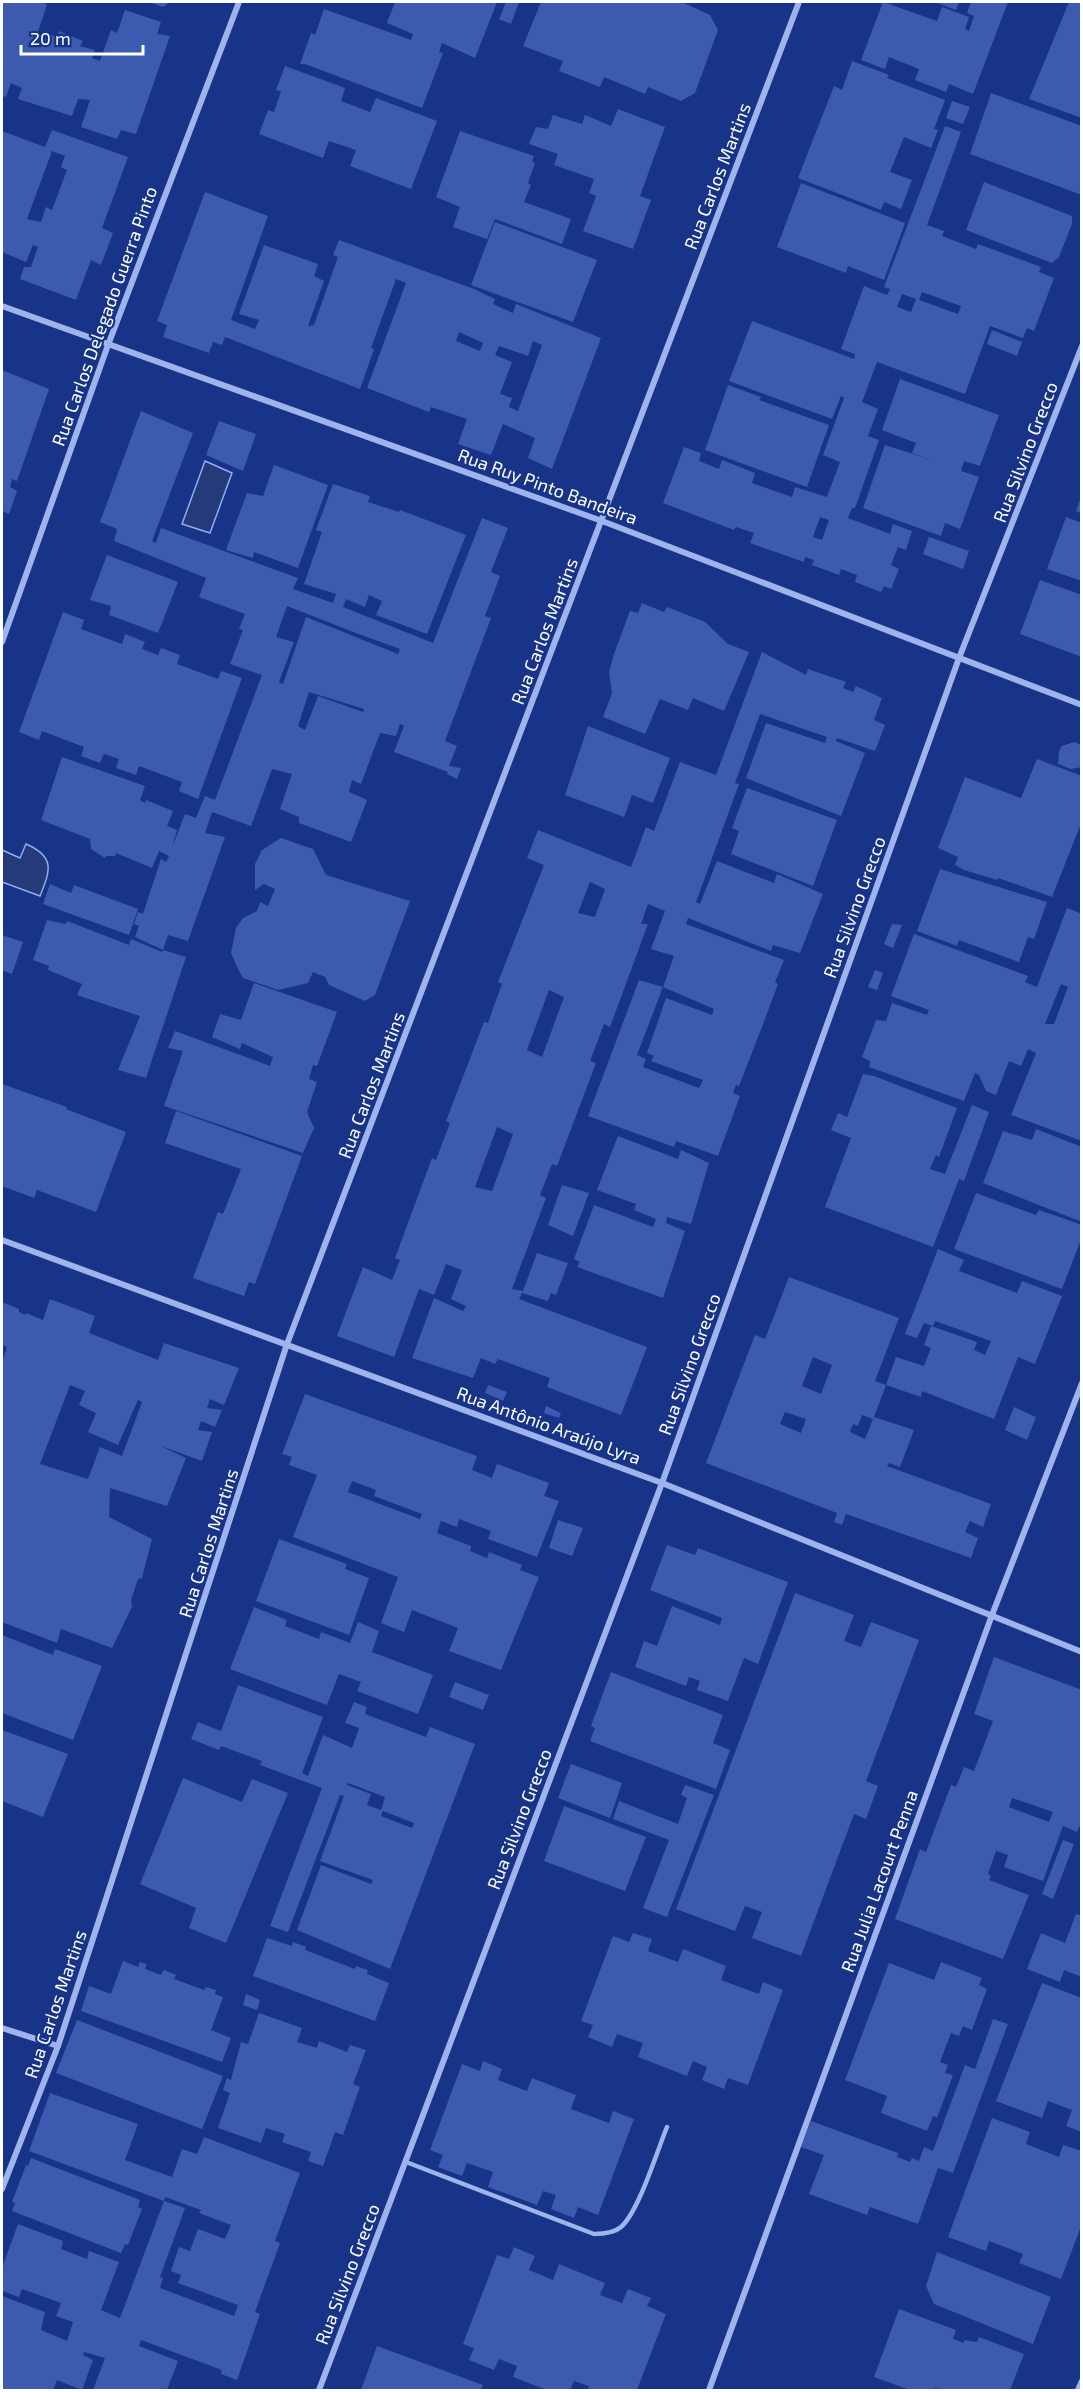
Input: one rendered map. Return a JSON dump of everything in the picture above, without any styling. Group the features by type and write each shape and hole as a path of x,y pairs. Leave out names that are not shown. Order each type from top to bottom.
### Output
{"street":[{"name":"Rua Carlos Delegado Guerra Pinto","path":"2,642 108,345 239,2"},
{"name":"Rua Carlos Martins","path":"2,2189 58,2046 287,1344 799,2"},
{"name":"Rua Ruy Pinto Bandeira","path":"2,306 602,521 1082,705"},
{"name":"Rua Silvino Grecco","path":"319,2391 662,1483 959,658 1082,346"},
{"name":"Rua Antônio Araújo Lyra","path":"2,1240 662,1483 1082,1652"},
{"name":"Rua Julia Lacourt Penna","path":"710,2391 992,1615 1082,1383"},
{"path":"2,2028 58,2046"},
{"path":"1078,2391 1082,2381"}],"lane":[{"path":"406,2162 594,2234 609,2233 621,2227 631,2213 667,2127"}],"water":[{"path":"205,461 232,473 210,533 182,524"},
{"path":"26,844 42,854 48,866 40,896 2,882 2,850 20,858"}],"building":[{"path":"2,2 43,2 47,5 35,40 45,41 47,33 57,37 59,31 83,41 80,46 95,50 92,58 100,61 111,30 117,33 125,10 161,22 157,34 170,36 136,134 121,130 117,139 81,127 90,100 78,99 72,116 18,99 22,88 11,83 6,97 2,96"},
{"path":"149,2 170,2 163,7"},
{"path":"395,2 497,2 475,58 442,43 439,52 443,53 422,108 300,64 311,33 315,35 324,9 411,40 413,34 387,23"},
{"path":"506,2 519,2 511,24 499,19"},
{"path":"541,2 682,2 710,15 718,30 695,93 681,101 648,87 645,94 604,77 600,87 559,71 563,61 523,46"},
{"path":"883,2 937,21 942,7 969,17 965,29 969,31 974,16 967,13 971,2 1008,2 973,94 949,84 946,92 915,80 919,69 889,57 885,69 861,60"},
{"path":"935,2 959,2 956,10"},
{"path":"1069,2 1082,2 1082,118 1029,99"},
{"path":"852,61 889,75 887,78 945,100 934,129 938,130 931,148 904,137 890,172 912,180 901,209 884,202 881,210 798,178 834,86 842,90"},
{"path":"285,66 345,88 341,101 370,112 376,98 437,121 411,189 350,166 356,150 329,141 323,158 259,134 268,110 274,112 281,92 276,90"},
{"path":"991,93 1082,126 1082,195 970,154"},
{"path":"952,101 970,107 963,124 946,118"},
{"path":"618,109 665,127 640,196 651,200 633,249 583,231 596,196 589,193 594,179 554,165 558,154 529,144 536,127 548,129 553,115 582,124 585,115 611,126"},
{"path":"945,126 961,132 927,225 944,231 942,236 976,249 978,244 1041,267 1039,272 1054,278 1034,331 1027,328 1023,338 990,326 965,394 877,362 862,402 878,409 868,436 879,440 855,508 852,508 848,518 890,534 893,524 912,531 906,550 898,547 891,565 899,569 891,589 884,586 881,592 855,582 857,575 841,569 839,575 812,565 814,560 805,557 804,562 750,543 754,533 736,527 734,530 663,503 684,447 701,453 699,461 719,469 722,460 755,473 752,483 792,497 795,487 827,497 840,462 823,455 844,398 841,396 832,419 729,381 752,321 854,359 855,354 841,349 864,286 887,295 890,289 884,287","holes":["922,292 961,306 958,314 919,300","902,294 916,299 911,312 897,307","820,517 829,520 822,540 813,537"]},
{"path":"52,130 128,157 102,228 113,233 101,265 91,260 76,300 20,279 24,267 31,267 38,247 33,245 26,262 2,252 2,131 45,147","holes":["52,151 65,156 61,167 67,170 52,210 46,207 41,222 27,219"]},
{"path":"460,131 534,156 532,162 535,163 528,183 531,185 524,202 571,219 562,244 495,219 487,239 453,227 460,207 436,197"},
{"path":"984,182 1072,216 1072,224 1059,257 1052,263 966,230"},
{"path":"801,183 905,223 884,280 848,266 846,273 777,247"},
{"path":"205,192 268,216 231,320 255,329 259,320 239,314 264,245 318,264 314,276 324,281 308,326 314,325 338,257 333,255 339,240 474,289 495,299 493,304 513,313 516,304 601,338 552,469 528,458 535,438 503,424 491,455 458,444 467,419 431,407 429,412 367,388 406,283 396,279 371,348 374,349 360,389 225,337 222,345 213,342 209,353 163,337 167,325 157,321","holes":["459,332 483,343 480,351 456,341","533,341 542,345 518,411 509,407 512,398 500,394 512,362 495,355 499,346 528,356"]},
{"path":"495,222 597,260 573,322 471,285"},
{"path":"992,330 1022,342 1017,356 987,344"},
{"path":"2,370 49,389 17,481 12,479 10,487 17,491 9,514 2,511"},
{"path":"900,379 999,415 980,466 964,461 961,471 979,477 960,529 945,523 941,536 863,508 885,445 932,460 912,453 916,443 882,430"},
{"path":"728,385 761,397 759,400 829,425 807,487 705,450"},
{"path":"141,411 193,433 152,541 156,543 161,528 298,578 293,589 333,603 336,594 304,584 322,532 316,530 333,484 370,496 368,502 399,512 400,510 466,535 427,634 376,615 382,601 369,595 365,607 346,599 343,607 433,643 482,518 508,528 491,572 500,576 485,616 491,618 445,741 457,746 449,766 461,768 457,779 447,774 448,772 394,752 404,726 400,724 396,736 380,733 361,784 352,780 349,792 367,800 351,842 299,823 299,817 280,809 292,774 272,769 251,826 212,812 205,833 225,837 188,941 168,935 163,950 135,937 139,926 134,924 138,912 143,914 161,859 166,862 169,856 159,851 152,868 116,853 115,856 105,858 91,849 90,839 41,820 62,757 145,786 140,800 145,803 146,800 173,811 167,826 177,830 172,848 185,814 196,818 205,796 215,800 262,675 230,664 243,630 239,629 245,614 199,597 206,578 114,541 117,529 100,522","holes":["287,606 400,649 398,654 306,617 283,684 279,682 294,642 276,637","309,692 364,709 363,712 318,696 305,730 298,726"]},
{"path":"219,421 256,434 243,471 206,455"},
{"path":"274,465 328,485 298,568 254,552 253,558 226,550 247,493 263,496"},
{"path":"1082,497 1082,513 1076,511"},
{"path":"1066,517 1082,523 1082,581 1047,569"},
{"path":"929,537 969,551 963,569 923,554"},
{"path":"107,555 178,582 158,633 109,615 111,606 90,600"},
{"path":"1040,580 1082,595 1082,657 1020,634"},
{"path":"642,603 664,612 667,607 705,622 728,644 749,652 724,711 693,698 688,710 660,699 645,734 603,717 612,693 609,672 614,654 630,611 638,613"},
{"path":"63,612 84,620 81,629 122,644 125,634 145,642 142,649 158,655 161,648 180,655 177,664 218,679 221,671 242,678 198,799 179,791 182,782 139,766 136,775 116,768 119,759 104,754 100,763 81,756 84,747 42,731 39,740 19,732"},
{"path":"762,652 806,675 808,669 846,682 843,688 853,692 856,686 882,698 874,720 885,725 875,751 837,738 836,741 865,753 841,816 746,778 766,723 825,743 827,737 760,714 735,783 739,784 696,902 700,904 717,861 774,883 777,874 823,894 800,953 773,945 771,951 688,918 686,924 784,960 762,1027 739,1086 736,1085 733,1093 740,1096 718,1156 676,1141 674,1147 588,1116 639,980 663,987 674,956 651,949 665,911 648,904 641,924 648,924 610,1027 604,1024 590,1061 596,1063 557,1166 552,1164 540,1195 546,1198 512,1289 523,1291 537,1253 568,1263 556,1295 551,1293 548,1301 522,1293 519,1299 647,1347 621,1415 547,1387 550,1378 498,1359 495,1364 481,1358 473,1378 412,1358 434,1298 463,1311 466,1306 451,1299 462,1270 446,1264 434,1295 419,1289 394,1357 337,1336 363,1267 392,1280 400,1260 395,1258 432,1158 436,1160 450,1123 446,1121 484,1022 488,1023 502,984 498,982 544,865 527,858 538,830 631,867 646,827 654,831 680,762 716,775","holes":["590,882 605,889 595,917 578,913","663,987 714,1009 712,1015 666,998 647,1053 654,1056 651,1061 703,1080 699,1088 643,1067 646,1059 637,1055","549,990 564,997 542,1057 527,1050","497,1127 513,1134 492,1191 475,1187"]},
{"path":"588,726 670,758 653,803 632,795 624,817 565,795"},
{"path":"1074,742 1082,745 1082,767 1071,769 1058,764 1059,751 1062,746"},
{"path":"1037,759 1082,776 1082,821 1052,897 998,878 997,880 964,870 955,865 958,857 938,848 965,777 1021,798"},
{"path":"747,788 837,820 813,886 731,854 739,831 732,828"},
{"path":"281,838 313,849 326,875 410,901 375,995 365,1001 329,985 325,977 313,972 308,983 278,990 243,978 238,969 231,953 236,928 243,918 257,911 260,902 268,906 275,889 264,884 255,890 255,864 262,850"},
{"path":"940,869 1047,902 1034,939 1028,937 1019,962 959,940 957,946 917,931"},
{"path":"50,884 71,893 74,885 138,909 129,935 43,904"},
{"path":"1067,908 1082,914 1082,1141 1011,1115 1036,1053 1028,1049 1021,1066 1009,1061 996,1095 986,1091 979,1075 975,1073 964,1101 869,1067 870,1061 862,1057 876,1020 886,1021 892,1003 927,1015 929,1010 891,996 914,934 1028,976 1025,982 1037,987","holes":["1061,984 1068,987 1054,1024 1045,1024"]},
{"path":"47,920 66,924 67,921 129,945 131,939 162,952 163,950 186,957 146,1078 118,1070 140,1016 77,995 82,984 48,970 49,966 33,960"},
{"path":"892,924 902,925 893,948 884,944"},
{"path":"2,935 23,942 12,974 2,970"},
{"path":"875,970 883,973 877,990 868,987"},
{"path":"254,983 337,1012 317,1066 313,1065 309,1079 317,1082 307,1112 314,1128 303,1153 164,1106 183,1051 168,1048 175,1031 270,1066 273,1057 242,1043 240,1049 212,1037 220,1014 241,1020"},
{"path":"863,1074 874,1076 957,1108 939,1157 936,1155 930,1169 945,1174 972,1105 989,1112 964,1181 959,1179 933,1247 825,1207 851,1138 831,1130 838,1113 847,1117"},
{"path":"2,1084 67,1107 66,1109 126,1132 96,1212 37,1190 34,1198 2,1186"},
{"path":"176,1111 302,1156 255,1284 249,1282 244,1296 193,1278 218,1212 223,1214 241,1169 165,1143"},
{"path":"1036,1129 1082,1147 1082,1222 983,1183 1003,1131 1032,1140"},
{"path":"618,1136 678,1159 681,1150 709,1163 691,1224 667,1217 666,1223 685,1231 663,1298 577,1267 580,1262 574,1259 594,1205 653,1227 656,1219 634,1210 636,1204 597,1190"},
{"path":"562,1185 589,1193 573,1236 548,1225"},
{"path":"976,1193 1036,1215 1039,1210 1082,1225 1082,1237 1062,1289 954,1249"},
{"path":"938,1249 964,1260 959,1271 1017,1293 1022,1281 1062,1296 1035,1364 1018,1357 994,1419 922,1391 921,1397 886,1385 896,1357 924,1366 931,1348 924,1345 931,1326 977,1342 974,1350 985,1355 991,1341 935,1321 933,1326 924,1323 917,1338 905,1334"},
{"path":"789,1277 899,1318 875,1381 886,1385 874,1417 914,1430 900,1467 889,1463 887,1466 991,1504 983,1527 970,1521 965,1532 978,1538 971,1558 846,1514 842,1525 834,1522 837,1513 706,1463 755,1335 765,1339","holes":["813,1357 832,1365 821,1394 802,1386","785,1412 806,1419 801,1433 780,1424","862,1415 873,1419 865,1439 850,1432 853,1424 858,1426"]},
{"path":"50,1299 95,1316 89,1333 158,1360 164,1343 239,1368 224,1405 210,1399 207,1408 222,1410 215,1427 201,1421 198,1430 212,1432 202,1461 158,1445 186,1458 167,1506 110,1488 109,1517 152,1539 142,1578 138,1579 131,1600 132,1607 112,1648 61,1629 57,1643 2,1622 2,1363 7,1347 2,1345 2,1302 19,1309 19,1312 25,1315 26,1313 43,1320","holes":["70,1385 85,1391 79,1405 96,1413 88,1432 118,1445 138,1400 142,1402 122,1456 100,1447 88,1479 40,1464"]},
{"path":"488,1385 507,1392 503,1401 485,1393"},
{"path":"305,1394 477,1456 472,1470 492,1478 497,1464 549,1483 544,1496 559,1501 537,1557 488,1539 491,1531 459,1519 457,1527 441,1521 437,1533 471,1546 470,1551 487,1558 489,1552 522,1565 520,1570 539,1577 501,1670 449,1651 458,1628 412,1610 404,1632 381,1623 398,1577 293,1537 317,1475 289,1465 292,1457 282,1454","holes":["352,1481 376,1490 374,1496 422,1514 420,1519 348,1492"]},
{"path":"546,1406 561,1413 559,1418 544,1413"},
{"path":"1014,1407 1036,1417 1027,1440 1005,1430"},
{"path":"558,1520 583,1528 572,1556 549,1548"},
{"path":"279,1539 347,1564 345,1569 369,1578 349,1635 256,1601"},
{"path":"667,1545 695,1555 698,1548 788,1582 758,1664 744,1658 728,1701 697,1690 700,1681 689,1677 686,1686 635,1667 644,1641 657,1646 672,1606 720,1625 722,1618 650,1590"},
{"path":"795,1593 854,1615 844,1641 861,1647 871,1622 919,1640 866,1781 878,1786 866,1819 854,1814 801,1956 752,1938 762,1912 745,1906 735,1931 676,1909"},
{"path":"254,1607 287,1620 285,1626 319,1639 321,1632 350,1643 358,1622 379,1631 372,1652 433,1675 418,1714 357,1691 361,1682 339,1674 327,1705 230,1669"},
{"path":"2,1635 53,1655 55,1649 102,1666 73,1740 2,1713"},
{"path":"994,1657 1082,1690 1082,1821 1077,1832 1063,1826 1043,1881 1004,1867 1008,1855 996,1851 988,1874 991,1876 989,1880 1029,1895 1003,1959 895,1919 920,1849 926,1852 951,1785 956,1787 964,1767 974,1771 993,1721 974,1714","holes":["1012,1798 1053,1812 1049,1822 1009,1807"]},
{"path":"611,1672 723,1715 713,1743 730,1750 716,1789 590,1741 595,1728 591,1726"},
{"path":"455,1682 489,1695 483,1710 449,1697"},
{"path":"238,1685 323,1717 302,1773 308,1776 323,1735 352,1748 359,1728 345,1723 354,1702 367,1707 365,1714 426,1737 430,1727 475,1744 390,1969 297,1930 321,1865 371,1884 373,1880 320,1861 344,1796 340,1795 288,1932 270,1926 322,1788 260,1765 262,1761 221,1746 219,1750 191,1739 198,1722 221,1731","holes":["348,1783 385,1797 381,1810 367,1805 371,1794 347,1785","383,1811 414,1823 412,1828 381,1816"]},
{"path":"2,1730 68,1754 43,1817 2,1801"},
{"path":"571,1764 622,1783 610,1818 558,1798"},
{"path":"183,1778 242,1802 252,1779 288,1793 226,1943 189,1928 196,1908 140,1884"},
{"path":"685,1785 714,1795 667,1917 643,1908 669,1840 613,1819 619,1801 678,1824 687,1798 681,1795"},
{"path":"564,1806 646,1837 625,1891 544,1861"},
{"path":"1063,1840 1074,1844 1053,1899 1042,1894"},
{"path":"1076,1914 1082,1916 1082,1977 1064,1970 1060,1982 1027,1969 1041,1933 1065,1943"},
{"path":"633,1933 652,1939 648,1951 678,1962 683,1949 726,1966 721,1980 759,1994 763,1982 783,1990 748,2085 728,2078 724,2089 702,2080 707,2067 693,2061 687,2076 638,2057 643,2043 617,2034 612,2047 588,2037 593,2025 581,2021 613,1936 629,1942"},
{"path":"267,1938 292,1946 293,1942 306,1947 305,1950 355,1969 356,1966 368,1970 367,1974 389,1983 375,2021 253,1976"},
{"path":"123,1961 138,1967 140,1962 147,1964 145,1969 161,1975 164,1970 176,1975 174,1979 204,1990 206,1987 216,1990 215,1994 223,1997 211,2030 231,2038 222,2062 81,2011 89,1986 111,1994"},
{"path":"941,1962 982,1978 979,1985 987,1989 972,2030 963,2026 959,2036 951,2033 940,2062 948,2065 945,2073 953,2075 937,2118 933,2116 927,2131 881,2113 887,2096 845,2080 889,1963 934,1980"},
{"path":"1042,1983 1082,1998 1082,2132 1066,2126 1072,2110 1048,2101 1042,2118 996,2101"},
{"path":"246,1994 260,2000 257,2010 243,2005"},
{"path":"259,2013 302,2028 297,2042 317,2048 319,2041 347,2052 350,2045 366,2050 353,2084 360,2087 343,2135 335,2132 323,2166 308,2161 311,2152 282,2142 285,2134 266,2128 261,2143 218,2128 230,2093 223,2090 227,2078 231,2080 241,2042 248,2044"},
{"path":"993,2019 1008,2024 953,2173 938,2168 918,2224 870,2207 867,2215 809,2194 824,2155 801,2147 811,2121 898,2153 897,2157 910,2162 912,2158 919,2161 924,2147 933,2151 965,2065 975,2069"},
{"path":"77,2020 223,2076 202,2129 56,2073"},
{"path":"483,2061 502,2069 498,2080 527,2091 532,2078 576,2095 571,2109 609,2123 613,2111 634,2119 598,2215 578,2207 574,2218 551,2209 556,2195 543,2191 537,2205 488,2187 493,2172 467,2163 462,2176 438,2167 443,2155 430,2150 462,2064 480,2071"},
{"path":"50,2093 138,2124 125,2160 172,2177 182,2149 197,2154 204,2137 300,2173 275,2241 280,2243 255,2312 260,2314 237,2380 221,2374 222,2370 141,2340 139,2346 178,2361 167,2390 93,2390 105,2358 84,2352 83,2355 93,2360 82,2390 57,2380 53,2390 2,2390 2,2296 45,2312 41,2330 67,2341 73,2322 56,2316 61,2303 22,2289 19,2297 2,2291 2,2268 18,2224 63,2241 61,2249 87,2259 89,2251 119,2262 101,2310 120,2318 164,2201 29,2151","holes":["165,2197 201,2210 199,2213 231,2225 225,2239 198,2229 190,2251 179,2247 171,2271 181,2275 178,2283 238,2305 234,2316 160,2288 163,2278 160,2277 185,2208 164,2201"]},
{"path":"992,2118 1030,2132 1026,2144 1059,2157 1063,2145 1082,2151 1082,2224 1061,2279 1019,2263 1023,2254 989,2241 986,2251 948,2237"},
{"path":"31,2158 140,2200 138,2207 142,2209 128,2245 125,2244 121,2253 12,2211 15,2203 12,2202 26,2165 28,2166"},
{"path":"514,2247 535,2256 529,2270 553,2280 559,2264 605,2283 600,2295 622,2303 628,2289 651,2298 647,2306 666,2314 637,2390 587,2390 589,2386 574,2381 570,2390 547,2390 513,2377 517,2366 499,2359 494,2370 469,2360 474,2348 463,2344 497,2255 509,2259"},
{"path":"937,2252 1051,2297 1033,2344 934,2304 926,2286"},
{"path":"899,2309 956,2330 953,2339 964,2343 964,2340 977,2342 979,2337 1024,2354 1010,2390 935,2388 934,2390 910,2390 874,2377"},
{"path":"377,2346 483,2385 481,2390 361,2390"}]}
